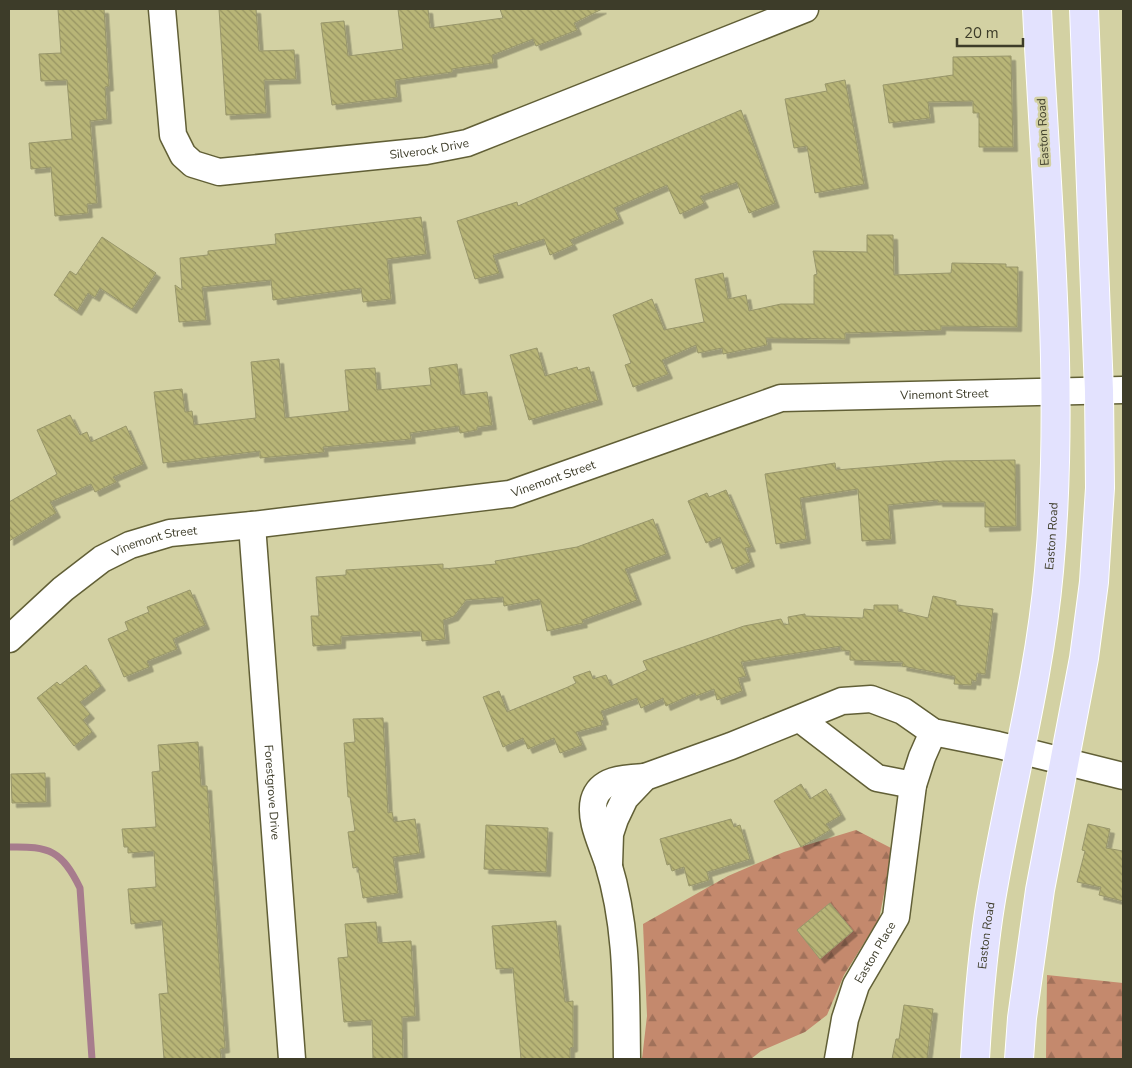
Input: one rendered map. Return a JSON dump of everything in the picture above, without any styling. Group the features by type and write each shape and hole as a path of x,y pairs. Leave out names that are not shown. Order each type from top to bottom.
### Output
{"main road":[{"name":"Easton Road","path":"975,1059 983,961 990,906 1021,751 1049,572 1056,390 1037,9"},
{"path":"1019,1059 1023,1008 1040,890 1084,658 1094,582 1100,488 1111,391 1084,9"}],"street":[{"name":"Silverock Drive","path":"162,9 172,134 183,155 193,164 219,172 426,151 467,143 805,9"},
{"name":"Vinemont Street","path":"9,639 63,588 102,559 130,545 170,532 252,525 510,494 780,398 1056,390 1111,391"},
{"name":"Forestgrove Drive","path":"252,525 292,1059"},
{"path":"627,1059 625,948 609,865 593,816 594,799 605,786 619,778 645,777 800,719 842,701 871,699 903,711 933,732 1123,776"},
{"path":"800,719 877,778 913,785"},
{"name":"Easton Place","path":"838,1059 845,1019 856,985 896,917 913,785 933,732"}],"green space":[{"path":"856,830 893,849 879,919 844,975 827,1015 805,1032 761,1051 751,1059 642,1059 647,1016 643,924 728,876 784,852"},
{"path":"1047,975 1123,983 1123,1059 1046,1059"}],"building":[{"path":"58,9 104,9 109,86 105,87 107,119 90,121 97,203 87,204 88,213 55,216 51,167 31,169 29,143 72,139 67,80 41,81 39,54 61,53"},
{"path":"219,9 256,9 259,51 294,50 296,79 264,80 266,113 226,115"},
{"path":"398,9 428,9 430,28 503,18 500,9 602,9 574,23 577,30 536,46 533,39 492,55 493,63 452,69 452,72 395,80 397,97 332,105 321,23 344,21 348,56 403,49"},
{"path":"1011,56 1013,147 979,147 979,113 973,113 973,101 928,102 930,118 889,123 883,85 953,75 953,57"},
{"path":"845,80 864,184 815,193 807,146 794,148 785,99 827,91 825,84"},
{"path":"741,110 775,203 749,213 737,182 700,196 704,203 680,214 667,185 614,208 619,219 570,240 573,245 550,255 544,239 493,255 499,273 475,279 457,221 517,202 518,206"},
{"path":"421,217 426,254 387,259 391,299 363,302 361,288 273,300 271,280 202,287 206,320 179,322 175,285 182,290 180,258 208,255 208,251 276,244 275,234"},
{"path":"867,235 893,235 894,275 951,273 952,263 1006,264 1006,267 1018,267 1017,327 941,326 941,330 845,333 845,339 766,338 767,345 723,354 722,348 698,353 696,345 662,360 668,374 633,387 625,365 631,363 613,315 652,299 664,330 704,322 695,279 723,273 728,299 746,295 749,311 781,304 814,304 814,275 817,274 813,251 867,252"},
{"path":"102,237 156,273 132,309 100,288 95,297 88,293 77,311 54,295 70,271 76,275"},
{"path":"537,348 545,376 577,367 578,370 589,367 598,400 529,420 510,355"},
{"path":"279,359 285,418 349,411 345,370 375,368 377,390 431,385 429,368 457,364 461,395 487,392 492,425 477,427 477,430 460,433 459,426 410,433 411,439 323,447 324,452 260,458 260,451 163,463 154,392 182,389 185,412 192,411 194,425 256,418 251,362"},
{"path":"70,415 80,435 87,432 91,442 126,426 143,464 113,477 116,482 95,492 91,484 50,502 56,513 9,541 9,502 57,474 37,430"},
{"path":"1015,460 1016,526 985,527 985,502 938,502 938,500 888,505 891,539 862,541 858,489 800,498 806,539 776,544 765,474 835,463 836,470 945,461"},
{"path":"726,490 751,547 745,548 750,562 732,569 720,537 706,543 688,501 707,493 709,497"},
{"path":"653,519 666,554 625,569 637,600 582,620 583,623 547,631 540,599 504,606 503,597 466,600 454,616 443,620 445,639 422,641 421,631 341,636 341,644 313,646 311,616 319,616 316,577 346,575 346,570 443,564 443,569 496,564 495,561 577,547"},
{"path":"190,590 205,625 173,639 177,649 147,661 149,667 124,677 108,639 128,630 125,622 149,612 147,607"},
{"path":"933,596 956,601 956,605 993,609 985,674 977,673 976,681 972,680 971,685 954,684 955,676 902,666 903,662 850,660 850,651 841,650 841,646 741,662 746,676 738,678 742,691 717,700 714,689 696,696 695,693 666,706 663,698 641,708 637,698 601,711 604,720 601,721 602,725 576,732 582,745 560,753 554,738 528,749 523,738 503,747 483,697 499,691 507,712 568,687 576,683 573,677 590,671 593,679 606,675 611,686 647,670 643,661 744,626 781,619 784,625 789,624 788,617 805,614 805,616 863,618 864,609 874,610 874,605 898,605 898,611 928,618"},
{"path":"86,665 101,686 80,702 90,714 83,720 92,732 74,746 37,698 57,682 60,685"},
{"path":"383,718 388,813 392,812 394,822 415,819 420,853 393,857 398,893 363,898 358,867 353,868 348,832 355,831 350,797 348,797 344,743 355,742 353,719"},
{"path":"198,742 201,786 207,786 225,1048 220,1049 221,1059 164,1059 159,994 168,993 162,920 131,924 128,889 156,887 154,851 128,853 128,847 124,847 122,829 156,827 152,772 160,771 158,745"},
{"path":"45,773 46,802 12,803 11,774"},
{"path":"801,784 810,799 826,789 841,815 826,824 830,830 801,847 774,801"},
{"path":"731,819 734,827 740,825 750,859 707,872 709,880 689,886 684,867 672,871 670,864 667,865 660,839"},
{"path":"1088,824 1110,829 1106,848 1123,851 1123,901 1099,895 1101,887 1077,882 1085,851 1082,850"},
{"path":"486,825 548,828 546,872 484,869"},
{"path":"830,903 853,931 820,959 797,930"},
{"path":"556,921 565,1002 573,1001 573,1047 570,1048 570,1059 521,1059 513,968 496,969 492,926"},
{"path":"376,922 378,943 411,941 415,1016 402,1017 403,1059 373,1059 372,1020 344,1022 338,958 348,957 345,924"},
{"path":"904,1005 933,1009 927,1059 892,1059 896,1039 899,1039"}],"waterway":[{"path":"9,847 35,848 53,853 67,866 80,888 92,1059"}]}
